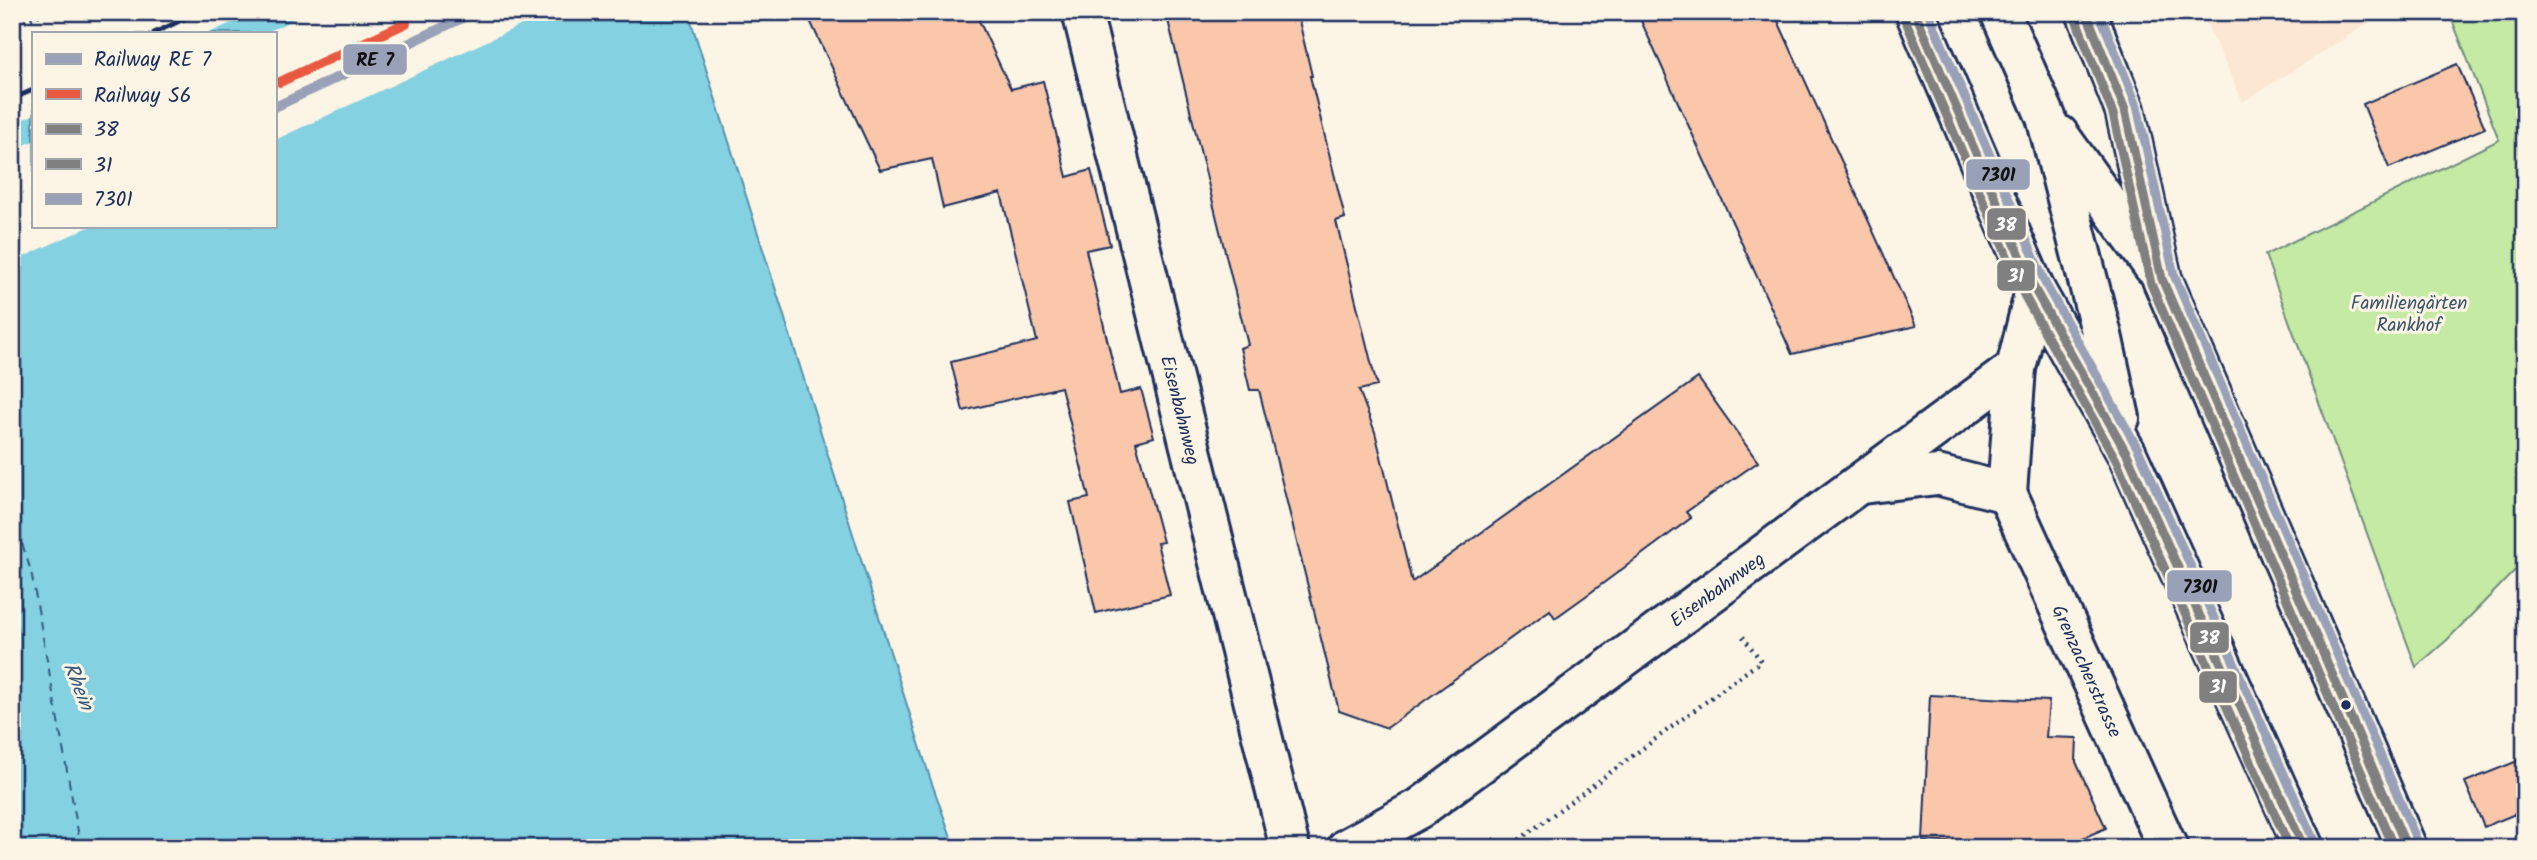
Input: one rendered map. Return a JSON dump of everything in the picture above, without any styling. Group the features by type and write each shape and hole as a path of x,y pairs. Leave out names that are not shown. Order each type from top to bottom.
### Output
{"main road":[{"name":"Eisenbahnweg","path":"1082,12 1290,848"},
{"path":"1915,12 2035,290 2127,454 2304,848"},
{"path":"2000,12 2046,117 2102,335 2127,454"},
{"path":"2086,12 2125,110 2162,279 2407,848"},
{"path":"2046,117 2162,279"},
{"path":"2016,368 2035,290"},
{"name":"Eisenbahnweg","path":"1347,848 1420,808 2016,368"},
{"name":"Grenzacherstrasse","path":"2016,368 2007,494 2168,848"},
{"path":"1860,485 1937,475 2007,494"}],"path":[{"path":"12,27 45,12"},
{"path":"1508,848 1761,661 1711,594"}],"shaded area":[{"path":"2201,12 2386,12 2243,102"}],"green space":[{"name":"Familiengärten Rankhof","path":"2449,12 2525,12 2525,560 2447,640 2416,667 2265,255 2499,140"}],"water":[{"name":"Rhein","path":"12,12 688,12 930,778 955,848 12,848"}],"pier":[{"path":"21,12 255,12 211,32 32,32 32,115 12,124 12,16"},
{"path":"310,12 549,12 276,140 276,32 267,32"},
{"path":"32,141 32,228 87,228 12,262 12,151"}],"building":[{"path":"806,12 975,12 1011,89 1043,81 1067,177 1091,170 1110,245 1086,250 1120,394 1141,389 1154,437 1136,442 1163,542 1157,543 1170,595 1096,613 1070,502 1089,498 1061,387 963,411 951,362 1037,341 1001,193 943,208 932,159 880,170"},
{"path":"1166,12 1297,12 1345,218 1336,221 1377,386 1359,390 1375,432 1412,582 1698,378 1758,462 1686,512 1691,518 1590,593 1555,618 1550,610 1387,728 1339,711 1259,390 1250,390 1240,348 1248,345"},
{"path":"1637,12 1774,12 1916,326 1792,354"},
{"path":"2457,64 2485,128 2389,168 2363,104"},
{"path":"1930,695 2049,701 2046,737 2077,738 2076,762 2106,828 2060,848 1923,841"},
{"path":"2525,758 2525,810 2484,827 2465,782"}],"ferry route":[{"path":"12,513 31,571 81,848"}],"railway":[{"path":"156,32 199,12"},
{"path":"12,99 32,90"}],"transit line":[{"path":"276,107 475,12"},
{"name":"38","path":"1915,12 2035,290 2127,454 2304,848"},
{"name":"7301","path":"1928,12 2046,285 2138,449 2315,843"},
{"name":"38","path":"2086,12 2125,110 2162,279 2407,848"},
{"name":"7301","path":"2099,12 2137,106 2174,275 2418,843"},
{"name":"31","path":"1904,17 2024,295 2116,460 2290,848"},
{"name":"31","path":"2075,17 2113,114 2151,284 2394,848"}],"rail line":[{"name":"S6","path":"280,82 406,23"}]}
